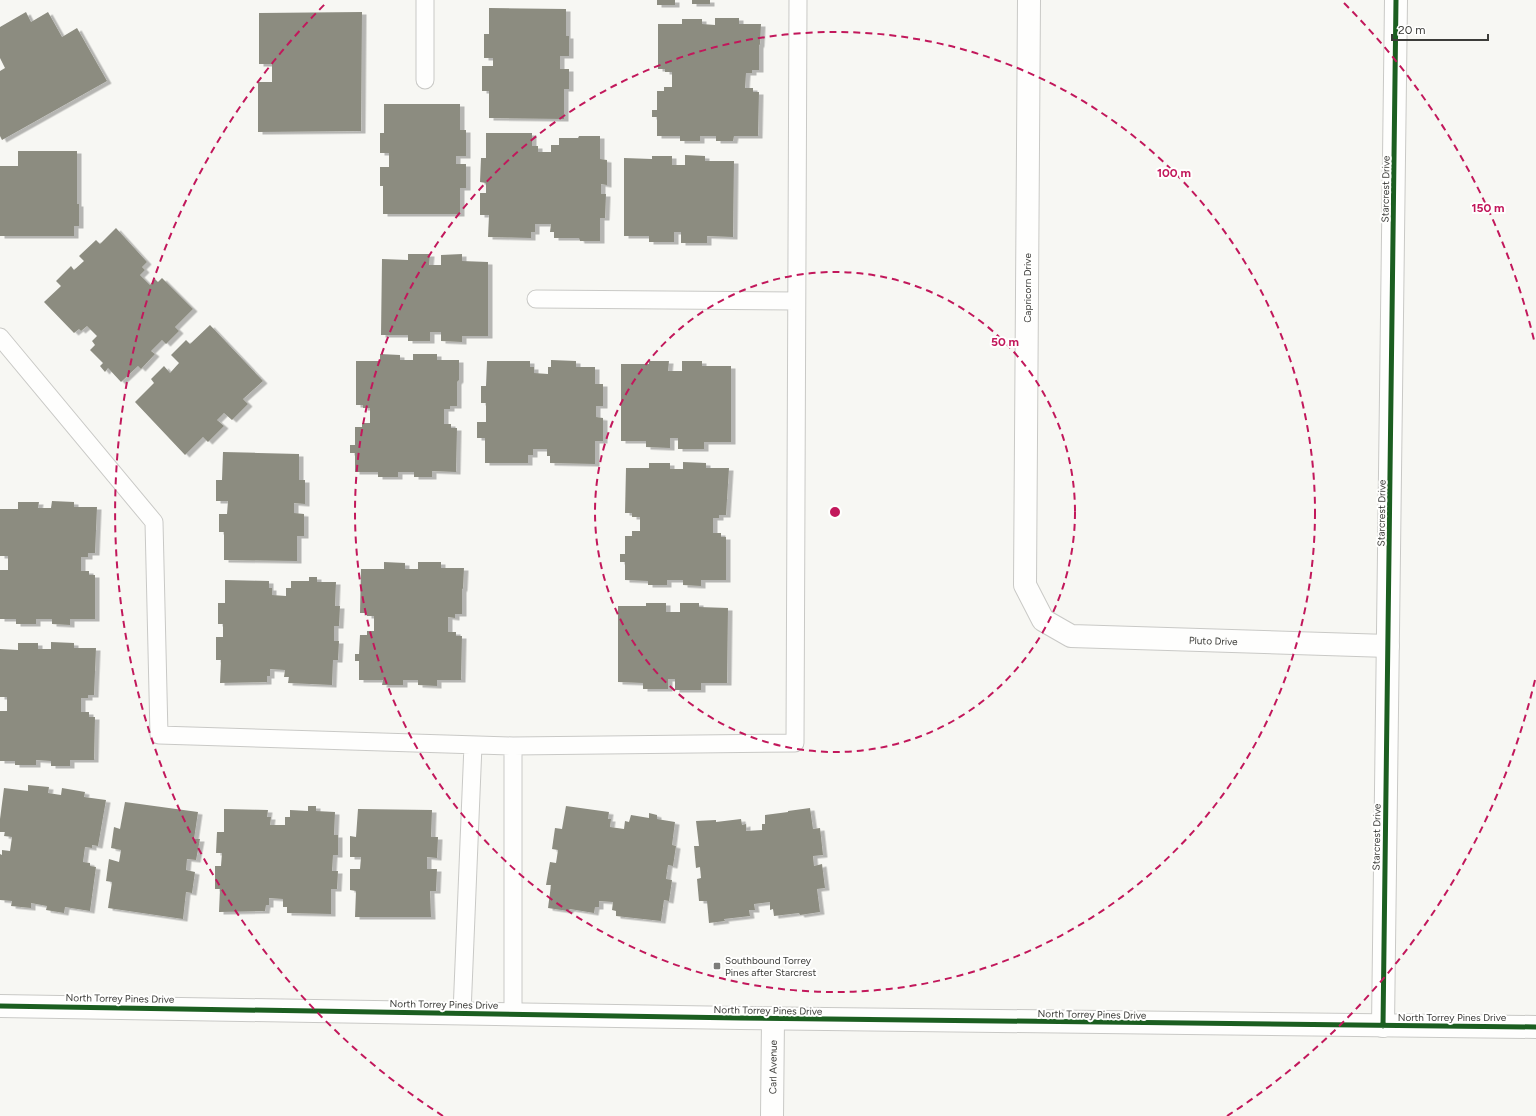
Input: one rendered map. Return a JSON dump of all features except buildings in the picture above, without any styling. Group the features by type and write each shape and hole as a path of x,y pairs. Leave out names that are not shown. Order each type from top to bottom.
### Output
{"street":[{"name":"Capricorn Drive","path":"1029,0 1025,585 1043,620"},
{"name":"Starcrest Drive","path":"1383,1026 1396,0"},
{"name":"Pluto Drive","path":"1043,620 1072,636 1388,646"},
{"name":"North Torrey Pines Drive","path":"0,1006 773,1019 1536,1027"},
{"name":"Carl Avenue","path":"772,1116 773,1019"}],"lane":[{"path":"425,0 425,80"},
{"path":"0,337 154,522 159,735 513,746 794,743 798,0"},
{"path":"536,299 796,301"},
{"path":"462,1013 473,745"},
{"path":"513,746 513,1014"}],"cycle path":[{"path":"1383,1026 1396,0"},
{"path":"0,1006 740,1018 1536,1027"}],"place":[{"name":"Southbound Torrey Pines after Starcrest","path":"717,966"}]}
